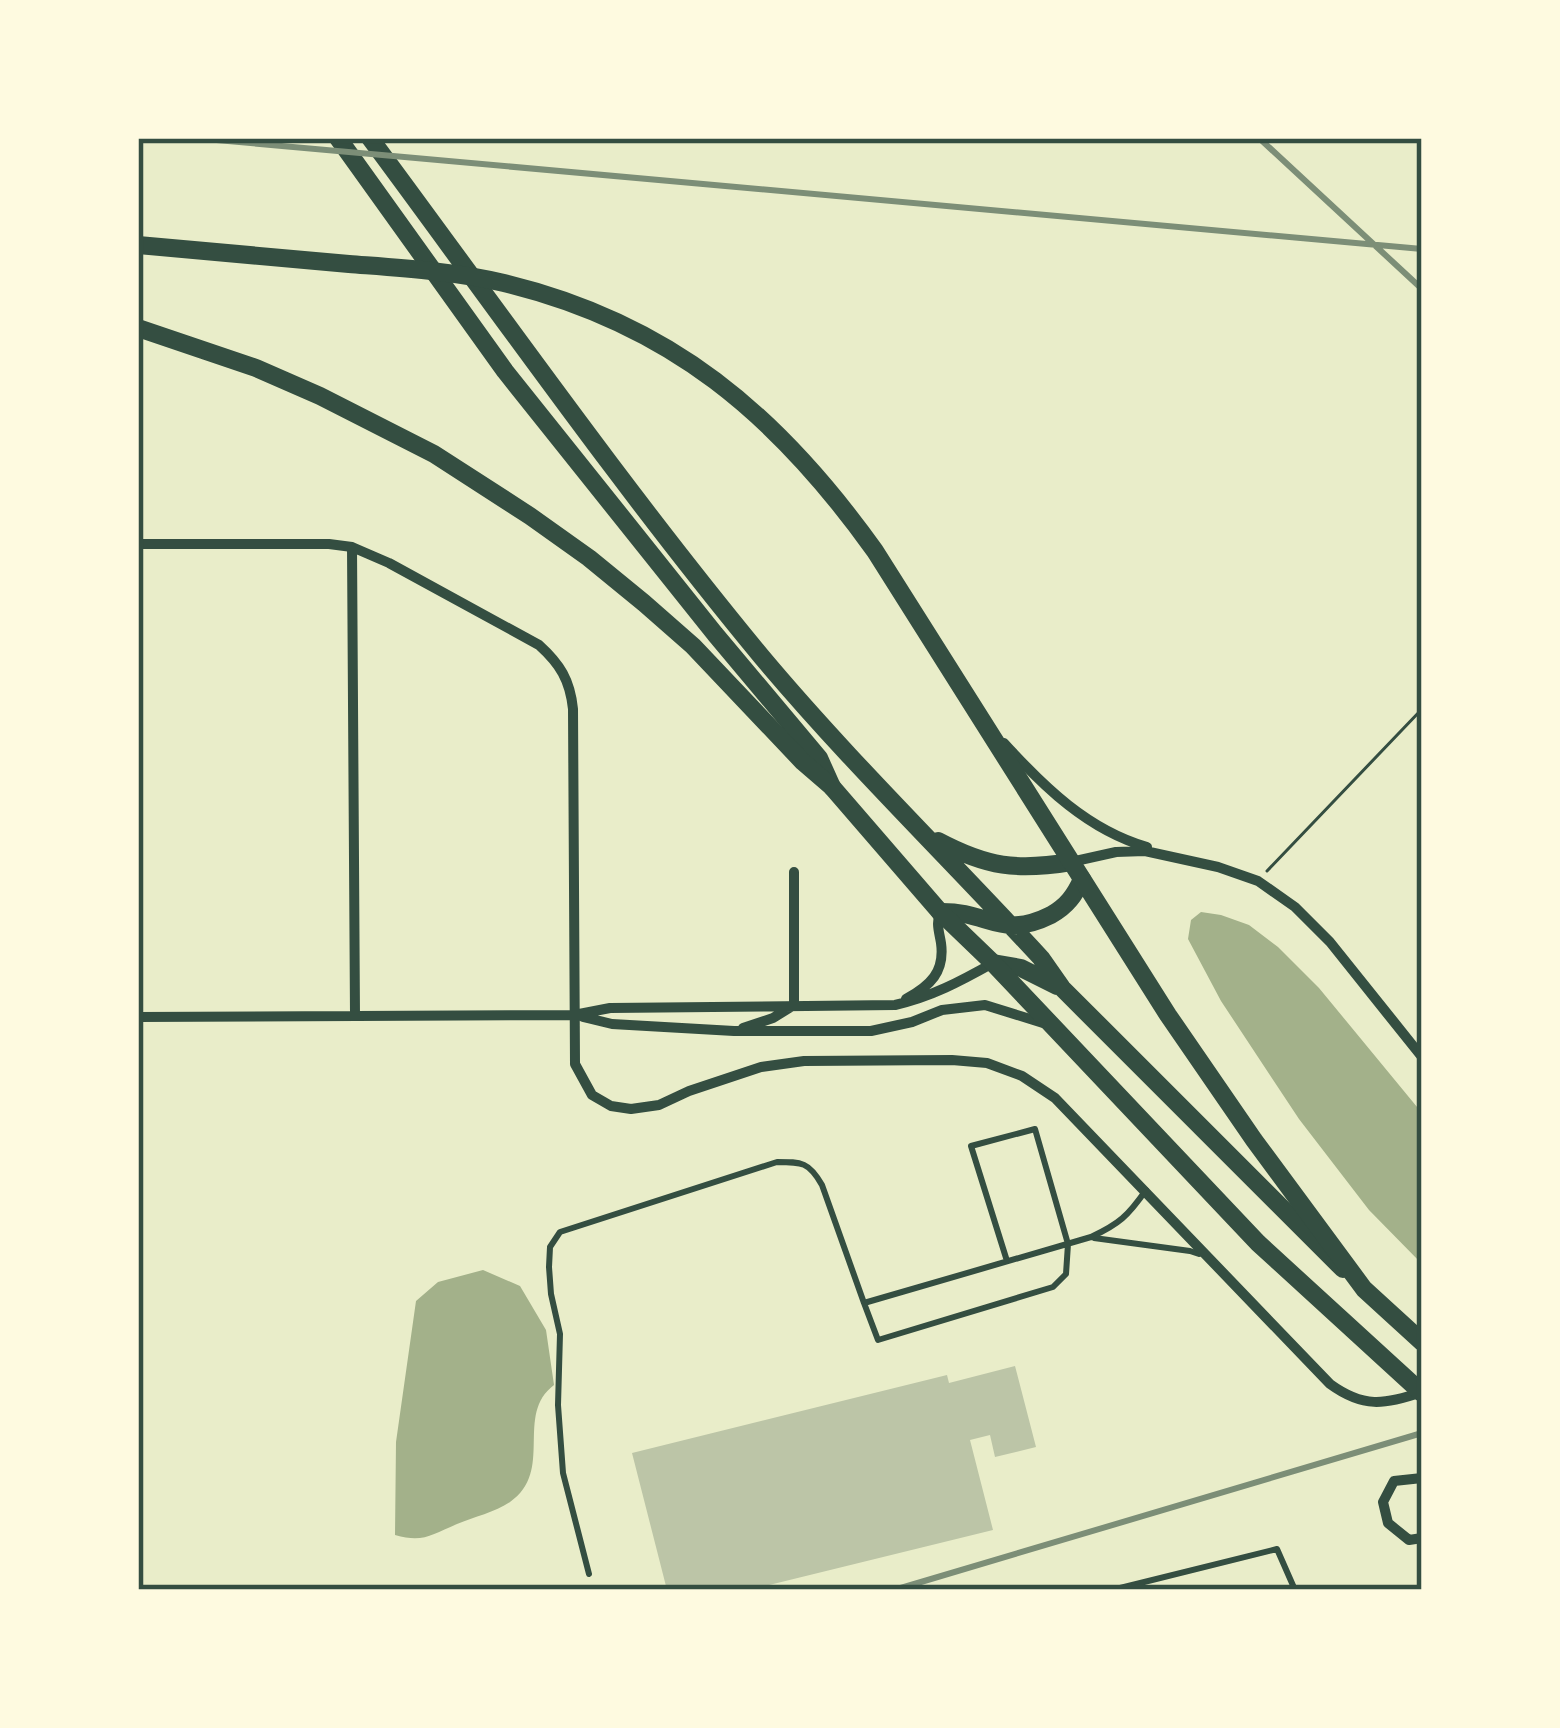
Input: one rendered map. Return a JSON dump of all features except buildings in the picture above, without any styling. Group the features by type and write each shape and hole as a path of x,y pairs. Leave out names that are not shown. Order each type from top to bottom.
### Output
{"main road":[{"path":"338,138 505,370 819,758 832,787"},
{"path":"370,138 632,493 764,659 1013,927 1062,988 1262,1191 1422,1342"},
{"path":"138,245 499,282 577,305 654,341 733,392 835,495 874,550 1168,1015 1364,1289"},
{"path":"138,328 320,395 434,454 589,558 644,602 832,787 940,912 1258,1243 1422,1393"},
{"path":"923,832 986,863 1010,868 1071,862"},
{"path":"940,912 964,911 1013,927 1034,923 1061,910 1075,896 1082,879"},
{"path":"993,963 1021,968 1062,988"}],"street":[{"path":"613,506 632,493"},
{"path":"138,544 352,547 539,645 554,658 565,673 573,709 575,1064 592,1095 611,1106 631,1109 659,1105 761,1066 804,1061 987,1063 1022,1076 1055,1098 1330,1384 1367,1403 1422,1393"},
{"path":"352,547 355,1015"},
{"path":"980,716 1032,774 1098,827 1133,843 1258,881 1294,907 1330,942 1422,1057"},
{"path":"1071,862 1116,852 1179,856"},
{"path":"794,872 794,1005"},
{"path":"895,1005 926,988 939,972 940,912"},
{"path":"138,1018 574,1015 610,1008 895,1005 919,1000 993,963"},
{"path":"734,1031 794,1005"},
{"path":"574,1015 612,1024 734,1031 872,1031 965,1005 1003,1009 1053,1026"},
{"path":"1419,1482 1394,1481 1382,1502 1388,1523 1408,1540 1422,1538"}],"lane":[{"path":"589,1574 563,1473 560,1334 548,1267 550,1247 560,1232 777,1162 800,1162 813,1170 822,1185 878,1340 1053,1287 1066,1274 1068,1244 1035,1129 971,1146 1007,1262"},
{"path":"864,1303 1090,1237 1129,1215 1146,1190"},
{"path":"1090,1237 1211,1258"},
{"path":"1112,1590 1277,1549 1295,1590"}],"path":[{"path":"1258,881 1422,709"}],"shaded area":[{"path":"1201,912 1249,925 1278,947 1319,988 1422,1113 1422,1264 1369,1210 1299,1119 1221,1001 1188,939 1191,920"},
{"path":"483,1270 520,1286 546,1330 554,1385 542,1397 537,1412 530,1475 523,1489 498,1509 427,1537 395,1535 396,1442 416,1301 438,1282"}],"railway":[{"path":"194,138 1422,249"},
{"path":"1259,138 1422,289"},
{"path":"894,1590 1422,1433"}]}
